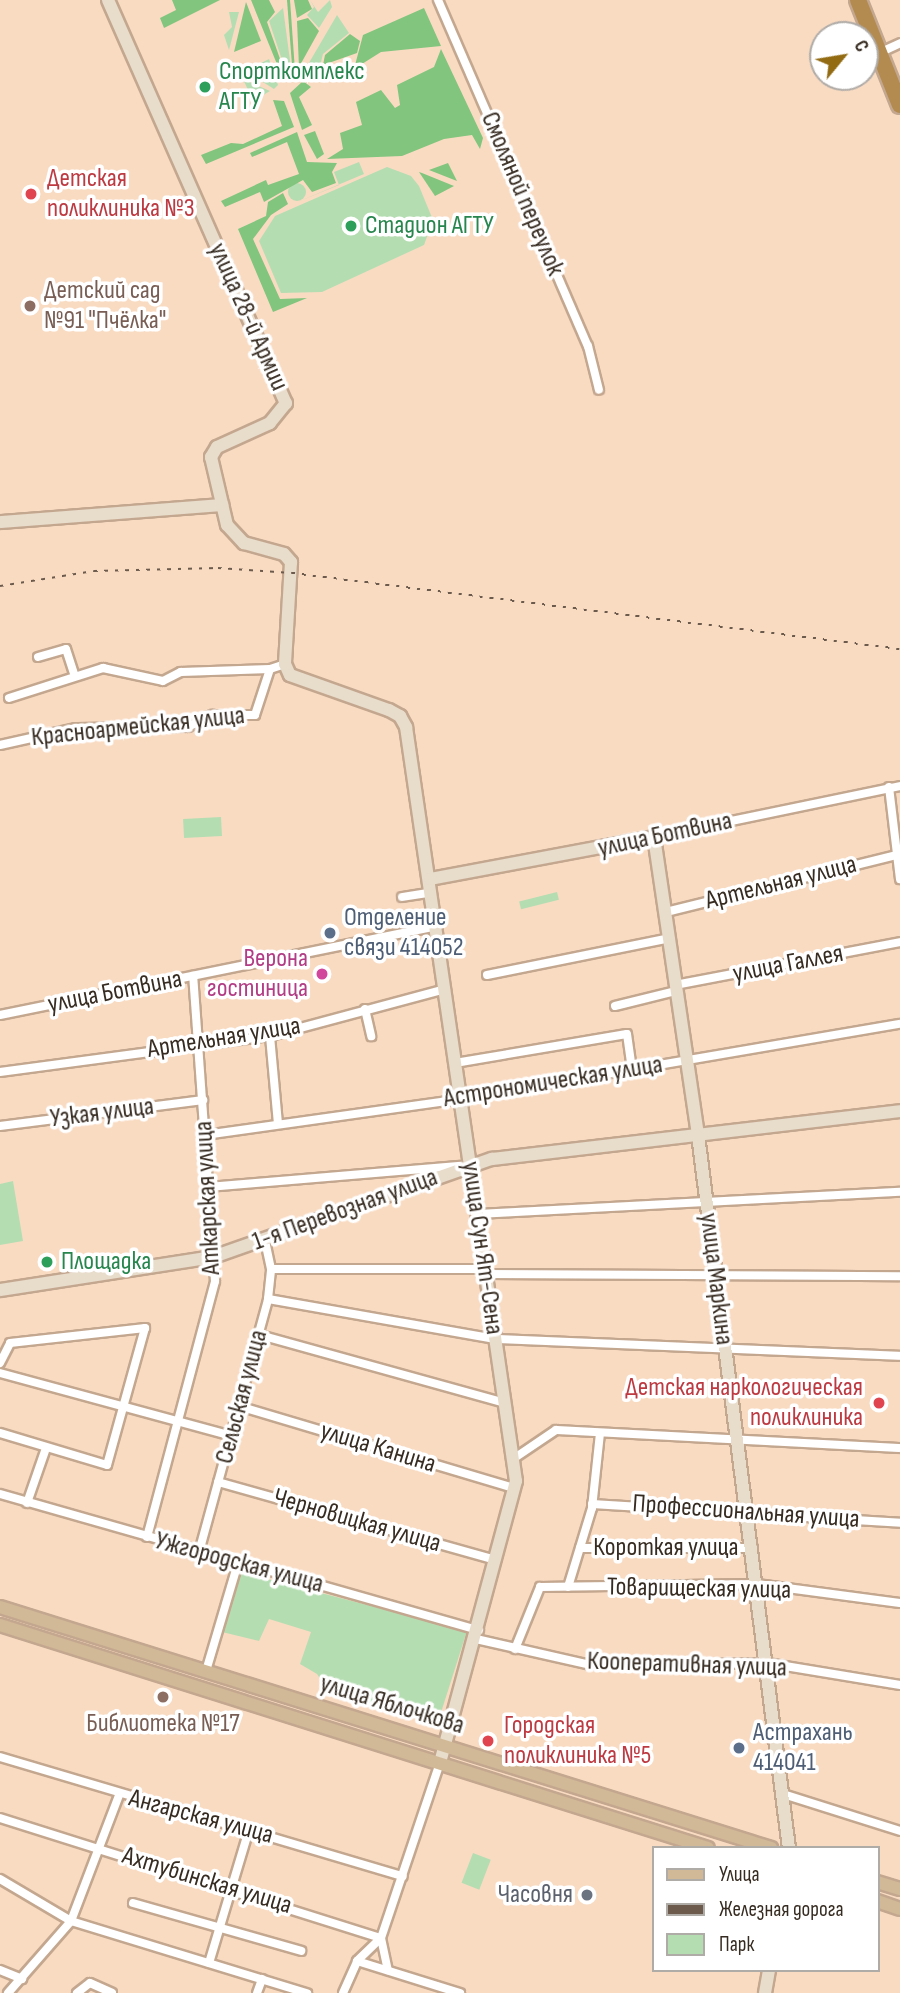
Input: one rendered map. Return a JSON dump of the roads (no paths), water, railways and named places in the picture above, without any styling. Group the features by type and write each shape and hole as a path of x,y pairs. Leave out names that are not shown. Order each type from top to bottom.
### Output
{"highway":[{"path":"858,0 889,48 900,105"},
{"path":"868,0 900,79"}],"main road":[{"name":"улица 28-й Армии","path":"108,0 286,403 270,424 218,447 211,457 222,505"},
{"path":"0,522 222,505 227,525 237,539 284,554 290,562 285,664"},
{"name":"улица Сун Ят-Сена","path":"285,664 290,674 303,682 388,710 400,716 406,727 446,989 466,1165 477,1214 513,1459 514,1488 477,1634 440,1763"},
{"name":"улица Ботвина","path":"431,886 654,837"},
{"name":"улица Маркина","path":"654,837 698,1135 753,1548 789,1846"},
{"name":"1-я Перевозная улица","path":"0,1290 213,1257 265,1241 466,1165 900,1111"},
{"name":"улица Яблочкова","path":"0,1606 765,1846"},
{"name":"улица Яблочкова","path":"0,1625 702,1846"},
{"path":"879,1883 900,1889"},
{"path":"879,1903 900,1909"},
{"path":"765,1993 769,1972"}],"street":[{"name":"Смоляной переулок","path":"438,0 588,346 599,390"},
{"path":"38,657 66,649 75,676"},
{"path":"9,698 103,668 163,681 181,672 270,669 285,664"},
{"name":"Красноармейская улица","path":"0,745 76,729 188,727 212,715 256,715 270,669"},
{"name":"улица Ботвина","path":"654,837 900,786"},
{"path":"889,787 900,879"},
{"name":"Артельная улица","path":"666,912 897,855"},
{"path":"402,897 431,886"},
{"name":"улица Ботвина","path":"0,1015 436,926"},
{"path":"487,975 670,938"},
{"name":"улица Галлея","path":"615,1006 676,988 900,942"},
{"name":"Аткарская улица","path":"147,1537 215,1281 200,1042 193,976"},
{"name":"Артельная улица","path":"0,1072 200,1042 270,1036 446,989"},
{"path":"365,1009 370,1035"},
{"name":"Астрономическая улица","path":"205,1135 460,1099 900,1024"},
{"path":"455,1063 627,1034 632,1069"},
{"path":"270,1036 278,1124"},
{"name":"Узкая улица","path":"0,1126 203,1100"},
{"path":"209,1188 466,1165"},
{"path":"477,1214 900,1192"},
{"name":"Сельская улица","path":"199,1552 242,1407 268,1299 271,1269 265,1241"},
{"path":"271,1269 716,1277 900,1276"},
{"path":"268,1299 496,1339 724,1345 900,1356"},
{"path":"0,1363 10,1343 145,1328 107,1465 0,1433"},
{"path":"260,1335 505,1403"},
{"path":"0,1373 232,1436"},
{"name":"улица Канина","path":"242,1407 514,1488"},
{"path":"513,1459 556,1430 900,1448"},
{"path":"568,1587 592,1504 600,1433"},
{"path":"27,1503 46,1448"},
{"name":"Черновицкая улица","path":"219,1482 496,1560"},
{"name":"Ужгородская улица","path":"0,1494 477,1634"},
{"name":"Профессиональная улица","path":"592,1504 748,1510 900,1523"},
{"name":"Короткая улица","path":"580,1548 753,1548"},
{"path":"206,1671 237,1563"},
{"name":"Товарищеская улица","path":"515,1649 540,1587 757,1584 900,1603"},
{"name":"Кооперативная улица","path":"477,1634 515,1649 590,1665 766,1663 900,1685"},
{"name":"Ангарская улица","path":"0,1758 403,1876"},
{"path":"343,1993 357,1961 381,1938 440,1763"},
{"path":"783,1794 900,1831"},
{"path":"8,1993 71,1921 120,1795"},
{"name":"Ахтубинская улица","path":"0,1818 232,1888 381,1938"},
{"path":"209,1963 249,1830"},
{"path":"0,1879 71,1921 307,1993"},
{"path":"133,1903 301,1951"},
{"path":"381,1938 387,1970"},
{"path":"357,1961 460,1993"},
{"path":"0,1970 22,1979"},
{"path":"257,1993 262,1979"},
{"path":"76,1993 90,1983 112,1993"}],"railway":[{"path":"0,586 94,571 218,568 292,573 900,649"}],"place":[{"name":"Спорткомплекс АГТУ","path":"205,87"},
{"name":"Детская поликлиника №3","path":"31,194"},
{"name":"Стадион АГТУ","path":"351,226"},
{"name":"Детский сад №91 \"Пчёлка\"","path":"30,306"},
{"name":"Отделение связи 414052","path":"330,933"},
{"name":"Верона гостиница","path":"322,974"},
{"name":"Площадка","path":"47,1262"},
{"name":"Детская наркологическая поликлиника","path":"879,1403"},
{"name":"Библиотека №17","path":"163,1697"},
{"name":"Городская поликлиника №5","path":"488,1741"},
{"name":"Астрахань 414041","path":"739,1748"},
{"name":"Часовня","path":"587,1895"}]}
